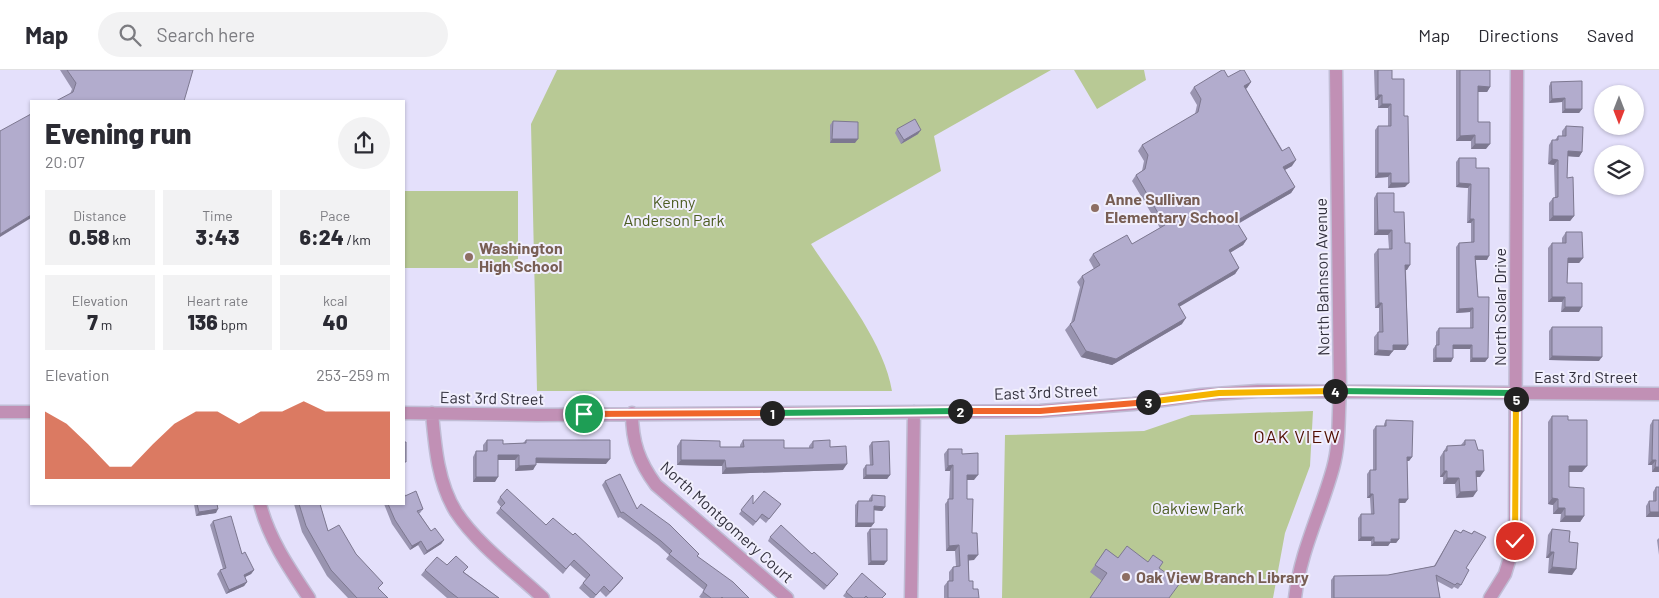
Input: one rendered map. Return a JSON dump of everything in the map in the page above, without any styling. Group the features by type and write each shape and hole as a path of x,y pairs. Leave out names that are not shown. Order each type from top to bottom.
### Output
{"street":[{"name":"North Bahnson Avenue","path":"1295,598 1313,524 1334,468 1338,434 1340,391 1336,70"},
{"name":"North Solar Drive","path":"1490,598 1504,574 1515,541 1517,70"},
{"name":"East 3rd Street","path":"405,413 1040,411 1133,404 1219,393 1340,391 1659,394"},
{"path":"0,412 30,412"},
{"path":"911,598 914,412"},
{"path":"432,413 436,455 444,487 456,512 474,534 543,598"},
{"name":"North Montgomery Court","path":"632,413 634,446 644,469 656,485 787,598"},
{"path":"260,505 265,524 285,563 310,598"}],"green space":[{"name":"Kenny Anderson Park","path":"557,70 1051,70 934,136 941,171 811,244 847,296 870,334 880,353 892,391 537,391 531,124"},
{"path":"1074,70 1144,70 1146,80 1097,109"},
{"path":"405,191 518,191 518,268 405,268"},
{"name":"Oakview Park","path":"1313,411 1310,466 1285,533 1273,598 1002,598 1005,435 1144,431 1191,415"}],"building":[{"path":"67,70 193,70 184,100 58,100 73,92 76,83"},
{"name":"Anne Sullivan Elementary School","path":"1224,70 1228,77 1244,70 1251,82 1244,86 1282,151 1289,147 1296,160 1283,167 1295,187 1236,221 1247,239 1229,250 1239,268 1178,304 1186,318 1116,359 1086,351 1070,324 1074,321 1084,281 1082,276 1100,265 1093,254 1127,235 1132,244 1165,225 1136,175 1145,169 1148,155 1142,145 1198,112 1201,99 1194,87"},
{"path":"1378,70 1392,70 1392,79 1404,79 1404,116 1408,116 1409,183 1391,183 1391,173 1378,173 1378,126 1391,126 1391,104 1382,104 1382,95 1378,95"},
{"path":"1460,70 1490,70 1490,87 1478,86 1478,122 1490,122 1490,144 1475,144 1475,135 1460,136"},
{"path":"1582,81 1582,109 1565,109 1565,98 1552,99 1551,82"},
{"path":"30,115 30,216 0,234 0,131"},
{"path":"915,119 921,130 904,140 897,129"},
{"path":"833,121 858,122 858,139 832,139"},
{"path":"1566,126 1583,127 1582,152 1568,151 1567,178 1573,177 1574,216 1553,216 1553,198 1558,197 1558,160 1552,159 1552,140 1558,140 1558,136 1566,136"},
{"path":"1459,158 1476,158 1476,168 1489,168 1489,256 1475,256 1478,297 1489,297 1488,358 1472,358 1472,345 1453,345 1453,358 1436,358 1436,345 1439,345 1439,328 1473,328 1473,308 1459,309 1459,243 1474,242 1474,219 1470,219 1471,184 1459,183"},
{"path":"1377,193 1394,193 1394,212 1404,212 1405,243 1410,243 1410,265 1405,265 1408,345 1393,345 1393,351 1378,350 1378,332 1383,332 1382,303 1379,303 1378,249 1392,249 1392,230 1378,230"},
{"path":"1566,232 1582,232 1583,258 1568,258 1567,283 1582,283 1582,307 1565,307 1565,297 1552,297 1552,243 1566,243"},
{"path":"1552,327 1602,327 1602,357 1552,356"},
{"path":"1552,416 1568,416 1568,420 1587,420 1587,466 1569,466 1569,487 1584,488 1584,516 1565,516 1565,508 1558,508 1558,499 1552,498"},
{"path":"1386,420 1413,421 1412,457 1407,457 1408,499 1399,499 1399,539 1391,539 1391,542 1374,542 1374,537 1361,537 1361,514 1374,514 1373,494 1370,494 1370,470 1376,470 1376,426 1386,426"},
{"path":"1653,420 1659,420 1659,467 1655,467 1656,460 1652,460"},
{"path":"487,440 503,440 503,444 526,443 526,440 610,440 610,459 536,458 536,465 519,466 519,455 498,455 498,477 476,477 476,451 487,451"},
{"path":"681,440 720,441 720,447 744,447 743,440 784,440 784,448 813,448 813,441 830,440 830,447 846,446 847,464 726,468 725,460 681,460"},
{"path":"1465,440 1475,440 1478,450 1483,450 1484,471 1476,471 1477,491 1460,492 1459,478 1447,478 1447,471 1444,471 1444,451 1447,451 1447,446 1465,445"},
{"path":"889,441 890,475 866,475 866,465 873,465 872,442"},
{"path":"405,442 406,442 405,462"},
{"path":"948,449 962,449 962,454 978,453 978,475 967,475 967,499 973,499 972,533 977,533 978,555 968,555 969,581 973,581 973,589 978,589 979,598 948,598 948,581 953,581 953,567 960,566 959,545 949,546 948,499 953,499 953,465 948,466"},
{"path":"620,474 637,509 641,504 670,525 699,554 697,556 733,582 749,598 711,598 703,592 707,585 669,554 672,551 623,512 621,513 605,481"},
{"path":"1656,487 1659,487 1659,512 1650,512 1649,501 1656,501"},
{"path":"507,489 546,525 553,518 573,535 575,533 623,578 610,592 604,586 596,595 583,583 590,575 574,560 566,569 500,508 505,503 500,497"},
{"path":"416,491 423,509 417,511 431,531 435,528 444,540 427,551 421,541 412,546 395,520 388,505 405,505 405,496"},
{"path":"764,491 781,504 769,519 762,514 756,522 741,510 753,495 753,504"},
{"path":"872,495 885,496 885,507 874,506 874,523 857,523 858,501 872,501"},
{"path":"197,505 217,505 218,509 199,512"},
{"path":"299,505 320,505 328,531 339,525 356,554 383,583 378,588 388,598 357,598 331,570 306,526"},
{"path":"231,516 242,554 245,552 254,570 244,575 247,582 229,590 220,570 226,568 213,521"},
{"path":"781,525 812,554 814,552 838,574 827,586 770,537"},
{"path":"870,529 887,529 887,561 871,561"},
{"path":"1552,529 1570,531 1569,542 1578,543 1576,569 1552,567 1554,552 1550,552"},
{"path":"1455,530 1461,533 1463,530 1472,534 1474,531 1486,537 1466,568 1469,570 1461,585 1457,583 1455,585 1436,575 1440,598 1334,598 1334,576 1388,575 1435,566"},
{"name":"Oak View Branch Library","path":"1127,546 1148,562 1153,555 1163,562 1159,568 1180,583 1169,598 1090,598 1107,573 1095,565 1106,549 1118,558"},
{"path":"456,556 468,567 463,572 499,598 458,598 425,570 437,557 447,565"},
{"path":"862,573 886,594 882,598 868,598 866,596 864,598 853,598 846,592"}],"place":[{"name":"Anne Sullivan Elementary School","path":"1095,208"},
{"name":"Washington High School","path":"469,257"},
{"name":"Oak View Branch Library","path":"1126,577"}],"district":[{"name":"OAK VIEW","path":"1297,437"}],"route":[{"path":"584,414 1040,411 1133,404 1219,393 1258,391 1516,393 1515,541"}]}
